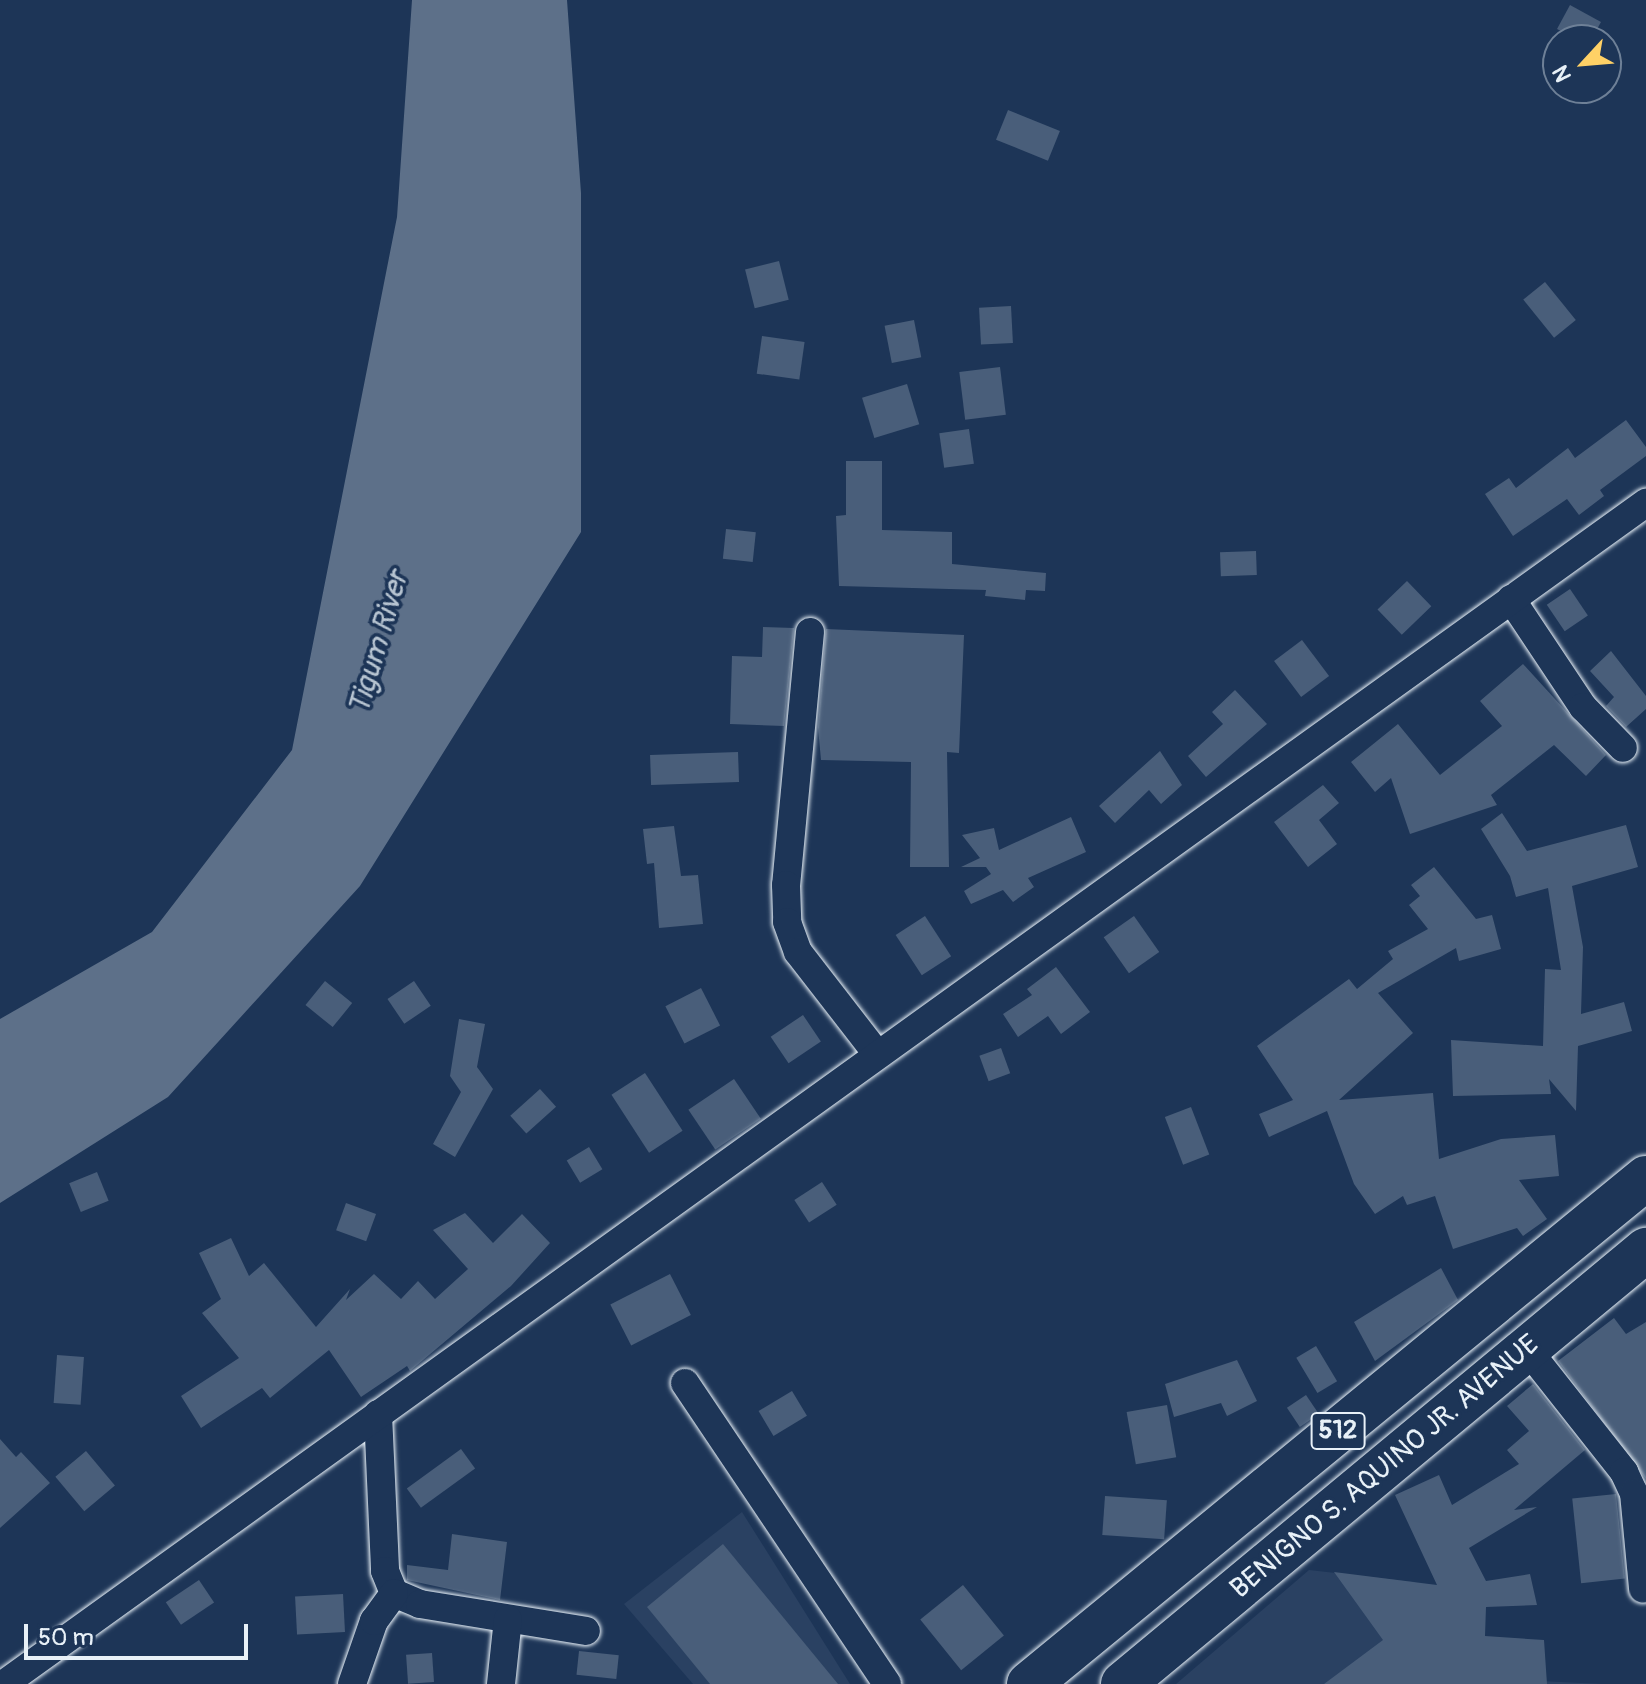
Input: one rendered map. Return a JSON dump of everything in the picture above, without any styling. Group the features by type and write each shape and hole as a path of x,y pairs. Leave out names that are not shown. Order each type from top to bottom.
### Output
{"main road":[{"name":"BENIGNO S. AQUINO JR. AVENUE","path":"1029,1684 1646,1178"},
{"name":"BENIGNO S. AQUINO JR. AVENUE","path":"1123,1684 1646,1250"}],"street":[{"path":"4,1684 1646,503"},
{"path":"1511,599 1574,695 1623,748"},
{"path":"810,632 786,885 787,922 798,952 877,1054"},
{"path":"1527,1349 1624,1472 1634,1493 1643,1589"},
{"path":"685,1383 887,1684"},
{"path":"378,1414 385,1571 394,1593 420,1604 586,1631"},
{"path":"352,1684 374,1621 394,1593"},
{"path":"501,1684 508,1619"}],"shaded area":[{"path":"742,1512 850,1684 693,1684 624,1604"},
{"path":"1309,1570 1415,1582 1415,1675 1603,1684 1176,1684"}],"water":[{"name":"Tigum River","path":"412,0 567,0 581,193 581,532 360,886 168,1097 0,1203 0,1019 152,932 292,750 397,217"}],"building":[{"path":"1570,5 1601,22 1600,24 1560,24"},
{"path":"1008,110 1060,131 1048,161 996,140"},
{"path":"779,261 789,300 755,308 745,269"},
{"path":"1545,282 1576,320 1554,338 1523,300"},
{"path":"1011,306 1013,343 981,345 979,308"},
{"path":"914,320 921,357 892,363 885,326"},
{"path":"762,336 805,342 799,380 757,374"},
{"path":"1000,367 1006,415 965,420 959,372"},
{"path":"907,384 919,424 874,438 862,398"},
{"path":"1626,420 1646,447 1646,456 1600,490 1604,496 1579,515 1567,499 1513,536 1485,494 1509,478 1516,488 1568,448 1575,458"},
{"path":"969,429 974,464 944,468 939,433"},
{"path":"846,461 882,461 882,530 952,532 952,564 1046,573 1045,591 1026,590 1025,600 985,596 986,590 839,586 836,516 846,515"},
{"path":"726,529 756,532 753,562 723,559"},
{"path":"1256,551 1257,575 1221,576 1220,552"},
{"path":"1407,581 1431,606 1402,635 1378,609"},
{"path":"1570,589 1588,616 1565,631 1547,605"},
{"path":"763,627 794,628 784,726 730,724 732,656 762,657"},
{"path":"826,629 964,635 959,753 947,752 949,867 910,867 911,762 821,760 818,727"},
{"path":"1302,640 1329,676 1301,697 1274,661"},
{"path":"1611,651 1646,696 1646,709 1626,727 1606,706 1614,697 1590,671"},
{"path":"1523,664 1606,755 1586,776 1554,745 1491,795 1497,805 1410,834 1391,778 1375,792 1351,762 1398,724 1440,775 1502,726 1480,701"},
{"path":"1235,690 1267,724 1206,777 1188,756 1223,724 1212,712"},
{"path":"1160,751 1182,785 1161,804 1149,790 1115,823 1099,806"},
{"path":"738,752 739,782 651,785 650,755"},
{"path":"1323,785 1339,803 1319,820 1337,844 1308,867 1274,822"},
{"path":"1502,813 1527,851 1626,825 1638,867 1572,886 1583,947 1581,1014 1624,1002 1632,1031 1578,1046 1576,1111 1549,1079 1551,1094 1453,1096 1451,1040 1543,1046 1545,969 1561,970 1548,888 1516,897 1510,876 1481,829"},
{"path":"1071,817 1086,852 1028,878 1034,887 1013,902 1003,890 971,904 964,891 991,874 986,867 961,867 980,858 962,835 994,828 999,850"},
{"path":"674,826 681,876 698,875 703,924 659,928 654,863 647,864 643,829"},
{"path":"1434,867 1476,919 1492,915 1501,949 1459,961 1456,948 1378,993 1413,1033 1339,1100 1433,1093 1439,1159 1501,1139 1555,1135 1559,1176 1519,1180 1547,1219 1523,1236 1517,1228 1453,1249 1435,1196 1407,1205 1403,1196 1375,1214 1354,1184 1327,1111 1269,1137 1259,1114 1293,1100 1257,1046 1349,979 1357,989 1393,959 1388,951 1428,929 1409,905 1420,896 1411,885"},
{"path":"925,916 951,956 922,975 896,935"},
{"path":"1134,916 1159,952 1129,973 1104,937"},
{"path":"1056,967 1090,1012 1061,1034 1048,1016 1018,1037 1003,1014 1032,995 1027,989"},
{"path":"325,981 352,1003 333,1027 305,1005"},
{"path":"414,981 431,1006 404,1024 387,999"},
{"path":"701,988 720,1025 684,1044 665,1006"},
{"path":"803,1015 821,1042 789,1063 771,1037"},
{"path":"459,1019 485,1024 477,1067 493,1089 455,1157 433,1144 461,1092 450,1076"},
{"path":"1001,1048 1010,1073 989,1081 979,1056"},
{"path":"645,1073 683,1131 649,1153 611,1095"},
{"path":"734,1079 761,1119 715,1150 688,1110"},
{"path":"540,1089 556,1107 526,1134 510,1116"},
{"path":"1191,1107 1209,1155 1183,1165 1165,1117"},
{"path":"589,1147 602,1169 580,1183 567,1160"},
{"path":"97,1172 109,1201 81,1212 69,1183"},
{"path":"822,1182 837,1205 809,1223 794,1200"},
{"path":"346,1203 376,1214 366,1241 336,1230"},
{"path":"465,1213 493,1243 522,1214 550,1243 511,1286 410,1371 407,1366 361,1397 329,1350 270,1398 262,1388 201,1428 181,1396 239,1358 202,1313 221,1299 199,1253 231,1238 249,1276 264,1263 316,1327 350,1289 346,1300 374,1274 401,1299 418,1281 435,1299 468,1269 433,1230"},
{"path":"1441,1268 1458,1300 1375,1361 1354,1322"},
{"path":"670,1274 691,1315 631,1345 610,1304"},
{"path":"1614,1318 1626,1334 1646,1322 1646,1479 1558,1361"},
{"path":"1316,1346 1337,1381 1317,1393 1296,1358"},
{"path":"57,1355 84,1357 81,1405 54,1403"},
{"path":"1237,1360 1257,1401 1227,1416 1221,1403 1174,1417 1165,1384"},
{"path":"1533,1384 1585,1450 1514,1510 1537,1507 1469,1548 1486,1581 1530,1574 1537,1605 1486,1607 1485,1636 1544,1640 1547,1684 1324,1684 1383,1640 1334,1572 1437,1585 1395,1495 1439,1475 1452,1505 1519,1464 1507,1450 1529,1431 1507,1406"},
{"path":"792,1391 807,1416 774,1436 759,1411"},
{"path":"1306,1395 1319,1414 1300,1427 1287,1408"},
{"path":"1167,1405 1176,1457 1136,1464 1127,1412"},
{"path":"0,1439 16,1457 21,1452 50,1483 0,1528"},
{"path":"461,1449 475,1468 421,1508 407,1488"},
{"path":"86,1451 115,1485 84,1511 55,1477"},
{"path":"1616,1494 1625,1579 1581,1583 1572,1499"},
{"path":"1105,1496 1167,1500 1164,1539 1102,1535"},
{"path":"452,1534 507,1542 500,1600 407,1580 407,1565 448,1570"},
{"path":"723,1544 838,1684 710,1684 647,1607"},
{"path":"199,1580 214,1602 181,1625 166,1602"},
{"path":"963,1585 1004,1636 961,1670 920,1620"},
{"path":"343,1594 345,1632 297,1634 295,1597"},
{"path":"579,1651 619,1655 616,1679 576,1675"},
{"path":"432,1653 434,1682 408,1684 406,1655"}]}
